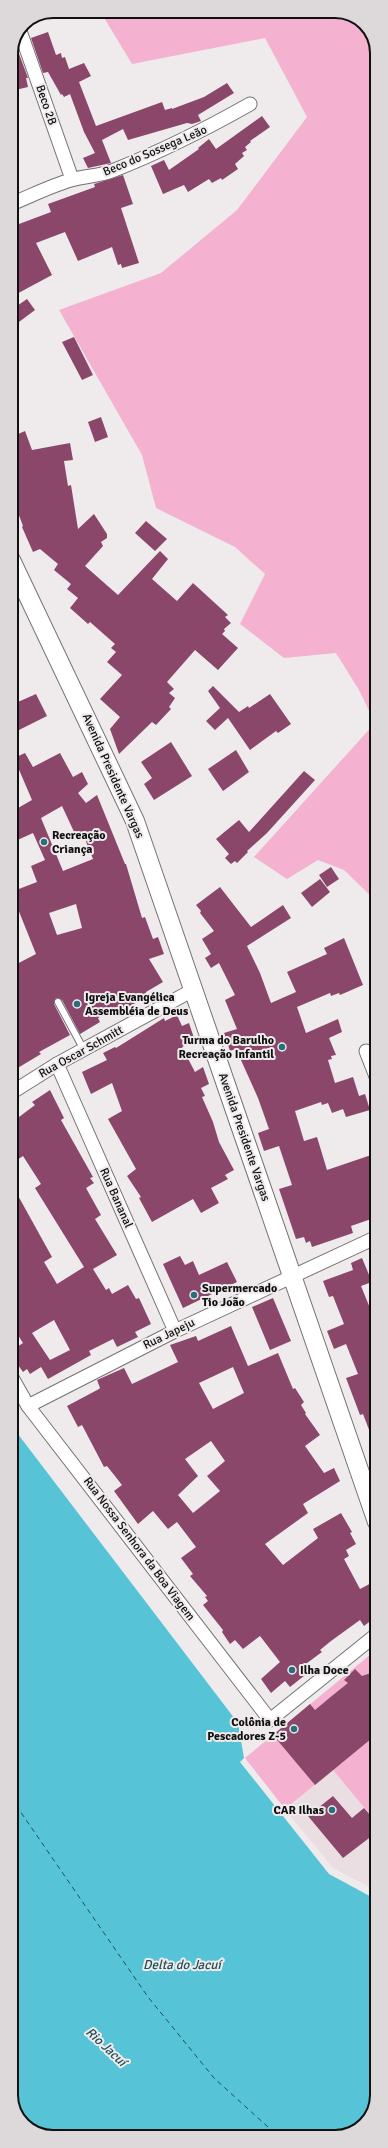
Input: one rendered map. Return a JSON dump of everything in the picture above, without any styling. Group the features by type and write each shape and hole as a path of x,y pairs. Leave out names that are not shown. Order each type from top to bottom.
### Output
{"street":[{"name":"Beco 2B","path":"22,37 72,179"},
{"name":"Beco do Sossega Leão","path":"18,201 72,179 87,178 110,172 205,130 250,104"},
{"name":"Avenida Presidente Vargas","path":"18,575 135,821 370,1502"},
{"name":"Rua Oscar Schmitt","path":"18,1089 57,1064 194,990"},
{"path":"366,1051 370,1061"},
{"name":"Rua Bananal","path":"57,1064 175,1331"},
{"name":"Rua Japeju","path":"28,1406 175,1331 292,1275 370,1240"},
{"name":"Rua Nossa Senhora da Boa Viagem","path":"18,1388 28,1406 270,1720 370,1640"}],"lane":[{"path":"58,1002 84,1050"}],"shaded area":[{"path":"104,18 337,18 348,21 360,28 369,44 370,713 359,690 336,653 284,658 240,624 265,574 235,547 156,508 142,455 59,310 161,273 237,210 307,117 265,38 132,64"},
{"path":"370,729 370,895 344,870 318,860 287,879 254,857"},
{"path":"370,1655 370,1815 333,1770 285,1809 245,1758"},
{"path":"333,1770 370,1815 370,1887 333,1868 285,1809"}],"water":[{"name":"Delta do Jacuí","path":"18,1434 238,1723 244,1758 240,1762 329,1874 370,1896 370,2095 368,2106 358,2121 339,2130 51,2130 44,2129 36,2125 25,2116 18,2099"}],"building":[{"path":"48,32 56,55 61,53 62,58 65,57 69,69 84,63 91,76 79,82 96,126 162,102 165,110 172,109 204,97 227,83 234,93 198,115 201,121 192,124 187,123 128,140 123,129 102,140 111,163 88,168 83,158 95,153 84,132 70,94 64,97 62,94 61,95 48,72 43,73 31,38"},
{"path":"18,52 28,78 26,78 28,87 18,89"},
{"path":"262,116 270,127 250,141 251,142 245,147 247,150 242,153 244,156 235,164 238,169 222,180 221,178 212,183 209,179 188,192 184,185 163,194 151,166 164,160 169,170 199,149 198,148 209,139 216,149"},
{"path":"123,175 133,204 121,208 139,263 122,268 121,264 118,265 112,247 78,261 65,232 36,243 52,275 18,293 18,224 51,212 48,204 95,187 94,184"},
{"path":"27,299 35,310 18,323 18,305"},
{"path":"74,337 93,375 82,380 62,342"},
{"path":"101,417 108,437 95,442 88,422"},
{"path":"25,431 32,450 70,443 73,460 64,461 68,486 71,485 78,529 94,514 107,534 107,538 101,542 103,546 85,566 118,595 160,551 168,559 152,579 177,601 193,583 228,615 225,617 231,623 224,629 225,631 222,634 238,648 218,670 195,650 167,682 174,689 169,693 175,698 169,707 171,709 156,725 152,722 119,754 110,729 120,717 100,699 122,675 107,662 116,652 111,648 115,644 90,622 88,624 70,608 78,598 67,589 71,584 54,570 58,564 40,549 33,552 22,527 23,526 18,513 18,434"},
{"path":"146,521 167,539 155,551 135,533"},
{"path":"213,686 239,712 248,706 249,708 270,694 291,724 278,733 276,731 250,750 228,718 215,730 206,721 220,708 208,691"},
{"path":"36,694 47,716 18,730 18,702"},
{"path":"171,742 192,776 154,800 144,784 152,778 141,762"},
{"path":"236,750 249,772 223,791 208,769"},
{"path":"25,753 33,767 60,753 73,777 82,772 88,784 78,793 86,803 97,795 126,864 142,918 145,917 153,939 158,937 164,954 149,959 163,982 146,992 146,996 123,1011 120,1006 98,1018 100,1022 80,1034 62,1000 56,998 54,1004 70,1035 39,1052 41,1054 18,1068 18,963 36,954 18,909 18,889 37,882 31,866 45,860 33,833 18,840 18,808 32,800 18,767 18,756","holes":["62,806 76,836 83,834 93,859 63,871 41,818","76,904 82,928 57,935 49,913"]},
{"path":"304,771 315,780 267,833 247,851 248,852 237,863 235,861 231,864 225,858 229,854 216,839 239,820 249,832"},
{"path":"331,867 339,879 327,887 319,875"},
{"path":"320,879 330,892 312,907 301,893"},
{"path":"220,887 251,927 283,905 291,918 247,946 260,973 271,1003 296,992 287,972 327,954 324,948 344,938 363,985 340,995 339,993 331,996 330,993 297,1007 306,1033 338,1019 342,1032 329,1038 336,1055 331,1056 332,1059 328,1060 335,1083 353,1077 359,1096 365,1094 370,1110 346,1117 343,1109 332,1113 328,1103 322,1105 321,1102 295,1111 304,1141 317,1137 327,1170 370,1155 370,1219 351,1226 353,1233 312,1247 310,1241 306,1243 304,1237 296,1239 279,1189 292,1185 279,1146 264,1151 258,1133 269,1129 258,1098 236,1049 230,1051 224,1033 237,1029 225,1000 235,995 219,963 211,968 205,958 211,954 202,939 214,931 200,913 201,911 196,905"},
{"path":"177,1015 182,1026 189,1023 195,1041 182,1047 195,1072 203,1067 209,1084 201,1088 205,1096 202,1097 213,1122 219,1142 234,1170 225,1175 228,1179 211,1188 219,1203 201,1213 193,1199 152,1222 139,1198 141,1197 127,1176 136,1169 108,1119 122,1111 112,1083 91,1094 82,1072 107,1060 103,1053 115,1047 116,1048 164,1018 165,1021"},
{"path":"50,1090 64,1118 61,1120 93,1177 90,1178 94,1183 86,1188 101,1215 95,1219 117,1255 93,1269 106,1290 109,1288 112,1294 128,1285 136,1299 139,1298 151,1324 135,1332 138,1337 117,1347 113,1339 89,1351 91,1355 48,1379 41,1367 30,1374 27,1369 23,1372 18,1365 18,1346 23,1343 18,1335 18,1196 52,1257 44,1262 57,1284 84,1267 35,1188 41,1184 23,1156 18,1159 18,1118 35,1105 32,1102","holes":["54,1320 70,1350 50,1360 32,1333"]},
{"name":"Supermercado Tio João","path":"180,1256 185,1265 193,1261 199,1275 227,1262 237,1282 183,1308 163,1264"},
{"path":"362,1258 370,1277 370,1283 361,1286 370,1308 370,1432 363,1414 360,1415 346,1378 358,1374 346,1344 334,1349 327,1331 344,1324 333,1296 329,1297 323,1281 353,1270 351,1263"},
{"path":"273,1298 291,1341 270,1350 252,1307"},
{"path":"231,1326 248,1366 278,1353 293,1389 295,1388 304,1402 301,1405 306,1413 305,1414 320,1435 305,1446 324,1473 334,1468 340,1481 303,1504 308,1513 265,1544 283,1565 318,1538 313,1529 341,1513 352,1532 350,1533 356,1544 346,1550 349,1556 344,1559 360,1589 370,1584 370,1621 364,1626 360,1620 331,1641 320,1650 322,1652 303,1666 309,1672 290,1687 285,1681 271,1693 261,1679 280,1662 260,1636 243,1649 235,1640 230,1644 222,1632 223,1630 203,1605 208,1601 205,1597 207,1596 190,1576 193,1574 181,1558 196,1547 177,1522 168,1529 153,1511 138,1524 114,1491 122,1485 107,1466 104,1467 82,1425 78,1427 67,1406 99,1389 97,1380 124,1368 132,1384 178,1362 170,1345 196,1336 198,1341","holes":["233,1367 244,1393 213,1409 199,1383","211,1441 225,1461 207,1476 220,1491 193,1513 178,1495 198,1476 185,1459"]},
{"path":"355,1669 362,1676 370,1673 370,1740 315,1785 273,1735 310,1704 315,1710 348,1683 344,1680"},
{"path":"333,1796 352,1818 364,1808 370,1815 370,1837 343,1858 308,1816"}],"ferry route":[{"path":"18,1808 148,1997 214,2078 271,2130"}],"place":[{"name":"Recreação Criança","path":"44,842"},
{"name":"Igreja Evangélica Assembléia de Deus","path":"77,1004"},
{"name":"Turma do Barulho Recreação Infantil","path":"282,1047"},
{"name":"Supermercado Tio João","path":"194,1295"},
{"name":"Ilha Doce","path":"292,1670"},
{"name":"Colônia de Pescadores Z-5","path":"294,1729"},
{"name":"CAR Ilhas","path":"332,1810"}],"water label":[{"name":"Rio Jacuí","path":"106,2047"}]}
